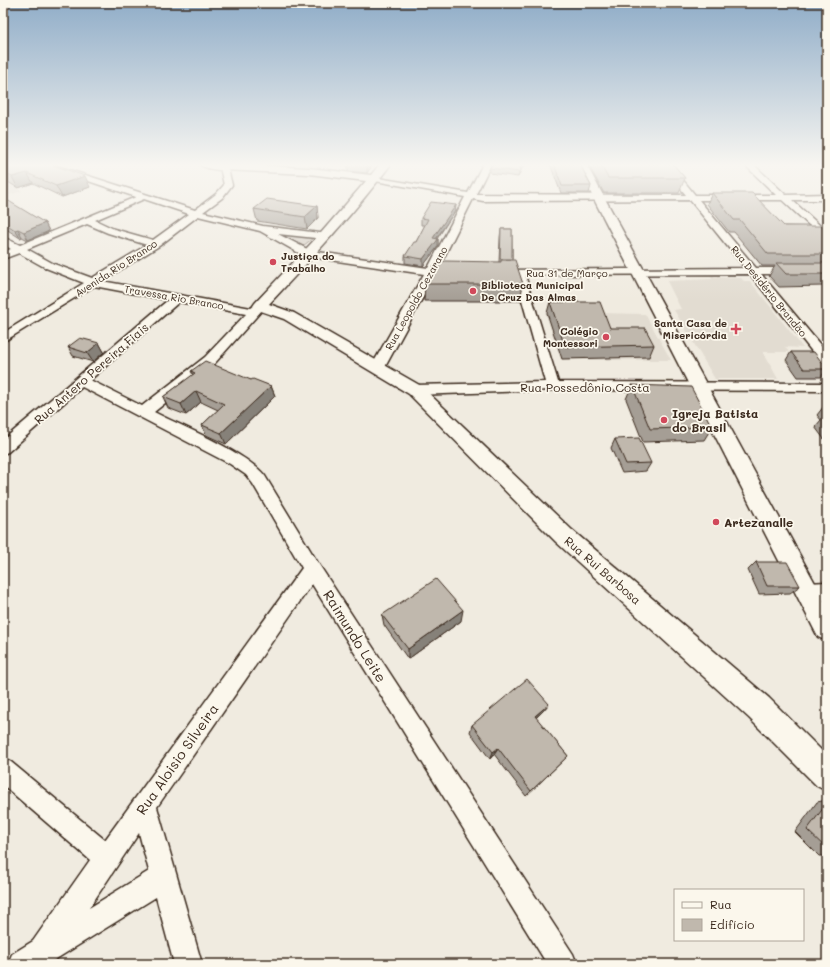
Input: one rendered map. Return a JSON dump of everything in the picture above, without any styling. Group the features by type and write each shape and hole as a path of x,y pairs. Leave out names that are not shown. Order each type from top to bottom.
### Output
{"street":[{"path":"3,256 115,209"},
{"path":"181,209 263,229 325,236"},
{"name":"Avenida Rio Branco","path":"3,338 155,244 202,209"},
{"path":"144,412 196,373 349,209"},
{"name":"Rua Leopoldo Cezarano","path":"378,367 465,209"},
{"path":"605,209 827,629"},
{"name":"Rua Desidério Brandão","path":"703,209 827,361"},
{"path":"796,209 827,237"},
{"path":"88,221 111,231 155,244"},
{"path":"263,229 308,254 431,272 463,272"},
{"name":"Travessa Rio Branco","path":"3,240 19,250 64,272 94,283 257,309"},
{"name":"Rua 31 de Março","path":"487,272 639,273 827,271"},
{"path":"519,272 553,386"},
{"name":"Rua Antero Pereira Fiais","path":"3,448 178,297"},
{"name":"Rua Rui Barbosa","path":"257,309 289,316 415,390 564,536 759,708 823,767"},
{"name":"Raimundo Leite","path":"82,381 235,460 252,471 259,480 312,569 563,964"},
{"name":"Rua Possedônio Costa","path":"415,390 553,386 827,387"},
{"name":"Rua Aloisio Silveira","path":"33,958 107,858 312,569"},
{"path":"808,592 827,591"},
{"path":"3,770 107,858"},
{"path":"144,805 188,964"},
{"path":"33,958 164,876"}],"shaded area":[{"path":"274,232 313,238 303,246"},
{"name":"Santa Casa de Misericórdia","path":"711,277 741,278 744,281 750,281 803,348 785,347 789,352 763,352 778,379 715,379 674,310 681,309 667,281 712,279"},
{"name":"Colégio Montessori","path":"545,312 645,314 671,360 561,360"}],"building":[{"path":"3,209 22,209 45,223 24,232 18,229 15,230 3,222"},
{"path":"255,209 314,209 305,217"},
{"path":"427,209 453,209 433,238 438,239 423,259 405,256 414,242 416,242 428,219 421,218"},
{"path":"725,209 768,209 784,226 826,226 827,254 768,254 740,220 734,220"},
{"path":"501,229 512,229 512,259 500,259"},
{"path":"501,260 515,260 523,284 425,284 434,265 445,261 501,262"},
{"path":"776,263 827,263 827,274 786,274"},
{"path":"550,302 600,302 610,328 645,328 654,345 565,347"},
{"path":"80,338 99,343 87,353 68,347"},
{"path":"791,352 814,352 827,369 804,369"},
{"path":"205,361 251,380 253,379 271,386 221,433 202,425 224,404 196,391 181,404 163,397 195,373 191,371"},
{"path":"632,385 691,387 712,427 650,429"},
{"path":"827,418 827,424 823,419"},
{"path":"639,438 651,463 626,464 615,439"},
{"path":"756,562 787,562 800,586 767,586"},
{"path":"436,579 463,610 408,649 382,615"},
{"path":"527,679 549,704 535,716 568,756 531,791 498,748 493,752 472,725"},
{"path":"827,803 827,849 807,830"}],"place":[{"name":"Justiça do Trabalho","path":"273,262"},
{"name":"Biblioteca Municipal De Cruz Das Almas","path":"473,291"},
{"name":"Santa Casa de Misericórdia","path":"736,329"},
{"name":"Colégio Montessori","path":"606,337"},
{"name":"Igreja Batista do Brasil","path":"664,420"},
{"name":"Artezanalle","path":"716,522"}]}
